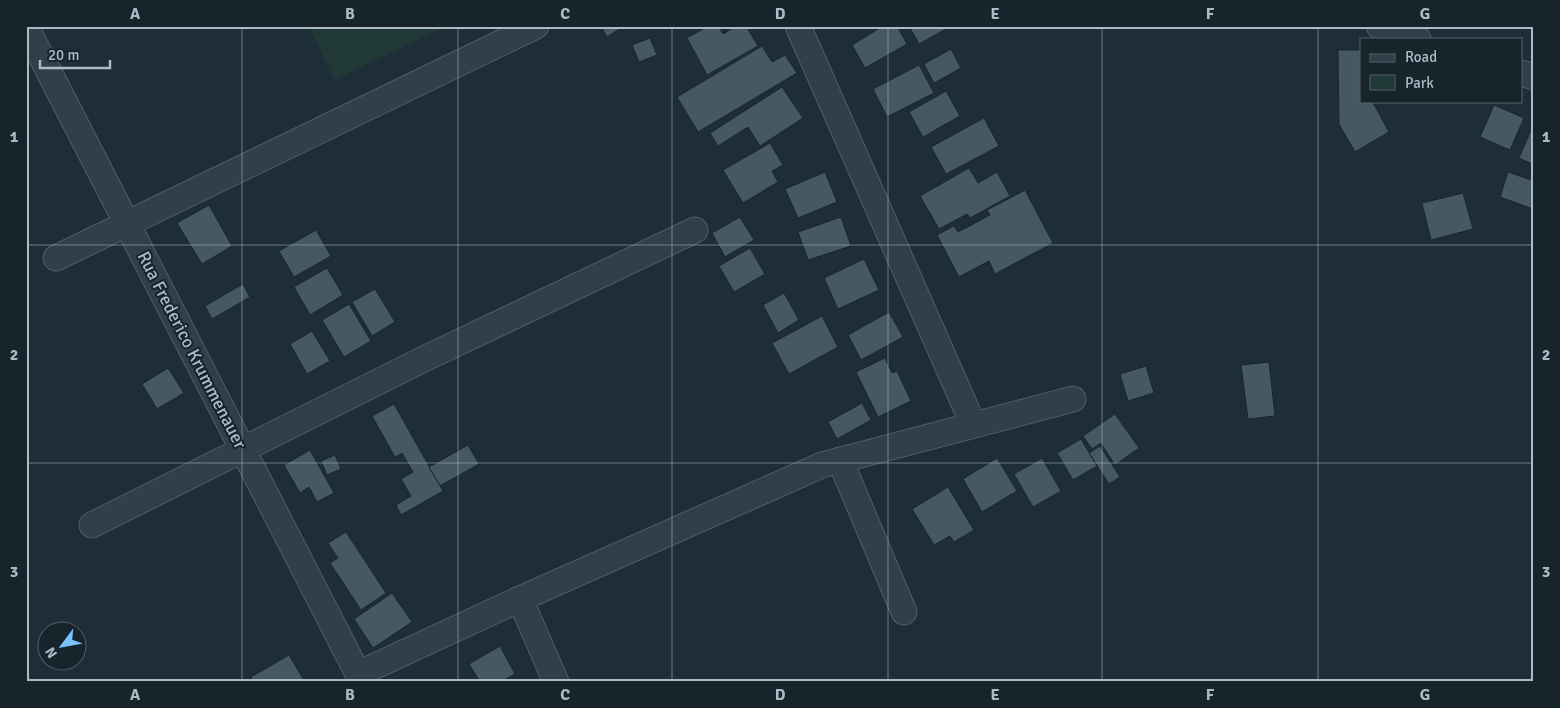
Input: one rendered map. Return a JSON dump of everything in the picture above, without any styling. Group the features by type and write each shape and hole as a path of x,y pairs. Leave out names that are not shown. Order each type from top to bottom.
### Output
{"street":[{"path":"56,258 536,26"},
{"path":"798,26 973,424"},
{"path":"1379,26 1415,38"},
{"name":"Rua Frederico Krummenauer","path":"26,27 358,674 520,600"},
{"path":"1522,73 1534,77"},
{"path":"92,526 426,358 695,230"},
{"path":"556,682 520,600 822,464 1073,399"},
{"path":"840,460 904,612"}],"green space":[{"path":"309,26 447,26 334,80"}],"building":[{"path":"601,26 624,26 607,37"},
{"path":"708,26 718,26 723,34 736,26 746,26 758,46 707,75 687,38"},
{"path":"883,26 897,26 907,44 865,68 852,45"},
{"path":"909,26 945,26 946,29 919,44"},
{"path":"650,38 657,55 639,62 632,45"},
{"path":"762,46 772,62 785,55 797,73 698,132 677,97"},
{"path":"951,49 961,68 934,83 924,64"},
{"path":"1338,50 1360,50 1360,102 1373,102 1389,132 1355,152 1339,124"},
{"path":"919,65 934,93 887,117 873,89"},
{"path":"782,87 803,118 760,146 748,127 718,146 710,133"},
{"path":"946,91 960,116 923,137 909,112"},
{"path":"1494,105 1524,118 1510,150 1480,137"},
{"path":"984,118 999,146 946,174 931,147"},
{"path":"1534,123 1534,165 1519,158"},
{"path":"770,143 783,165 772,171 778,182 743,203 723,170"},
{"path":"969,168 978,183 997,172 1010,196 970,218 967,214 939,229 920,196"},
{"path":"825,172 837,202 798,218 785,189"},
{"path":"1508,172 1534,181 1533,209 1500,197"},
{"path":"1025,190 1053,243 995,274 989,261 959,277 937,235 954,226 958,232 990,215 987,210"},
{"path":"1463,193 1473,229 1431,240 1422,203"},
{"path":"209,205 232,246 202,264 177,223"},
{"path":"740,217 754,240 725,257 712,233"},
{"path":"841,217 851,246 808,260 798,232"},
{"path":"316,230 331,256 294,277 279,251"},
{"path":"750,248 765,274 734,292 719,266"},
{"path":"864,259 879,290 838,309 824,278"},
{"path":"327,268 343,295 310,315 294,287"},
{"path":"243,284 250,297 212,319 205,306"},
{"path":"375,289 395,322 372,336 352,302"},
{"path":"784,293 799,320 778,333 763,305"},
{"path":"349,304 371,341 344,357 322,320"},
{"path":"889,312 903,337 861,360 848,335"},
{"path":"822,316 838,347 789,374 772,343"},
{"path":"312,331 330,361 307,374 290,344"},
{"path":"885,358 892,373 897,371 911,401 878,417 856,372"},
{"path":"1269,362 1275,416 1248,419 1241,365"},
{"path":"1146,366 1154,393 1128,401 1120,374"},
{"path":"168,368 184,393 157,409 142,384"},
{"path":"862,403 871,420 837,439 828,422"},
{"path":"394,404 443,491 401,515 396,505 411,496 401,479 413,472 402,453 395,457 372,416"},
{"path":"1115,414 1139,448 1115,465 1101,443 1092,449 1083,436"},
{"path":"1081,439 1097,466 1073,480 1057,453"},
{"path":"468,445 479,464 440,486 429,467"},
{"path":"1100,446 1120,477 1109,484 1089,453"},
{"path":"310,450 334,493 317,502 309,487 300,493 284,465"},
{"path":"335,455 341,469 327,475 321,461"},
{"path":"997,458 1017,491 982,512 963,479"},
{"path":"1042,458 1061,491 1033,507 1014,474"},
{"path":"948,487 974,530 954,542 950,536 934,545 912,509"},
{"path":"346,532 386,593 361,610 330,563 338,558 328,543"},
{"path":"392,593 412,622 373,648 354,619"},
{"path":"500,646 515,674 501,682 480,682 469,664"},
{"path":"289,655 305,682 253,682 251,677"}]}
